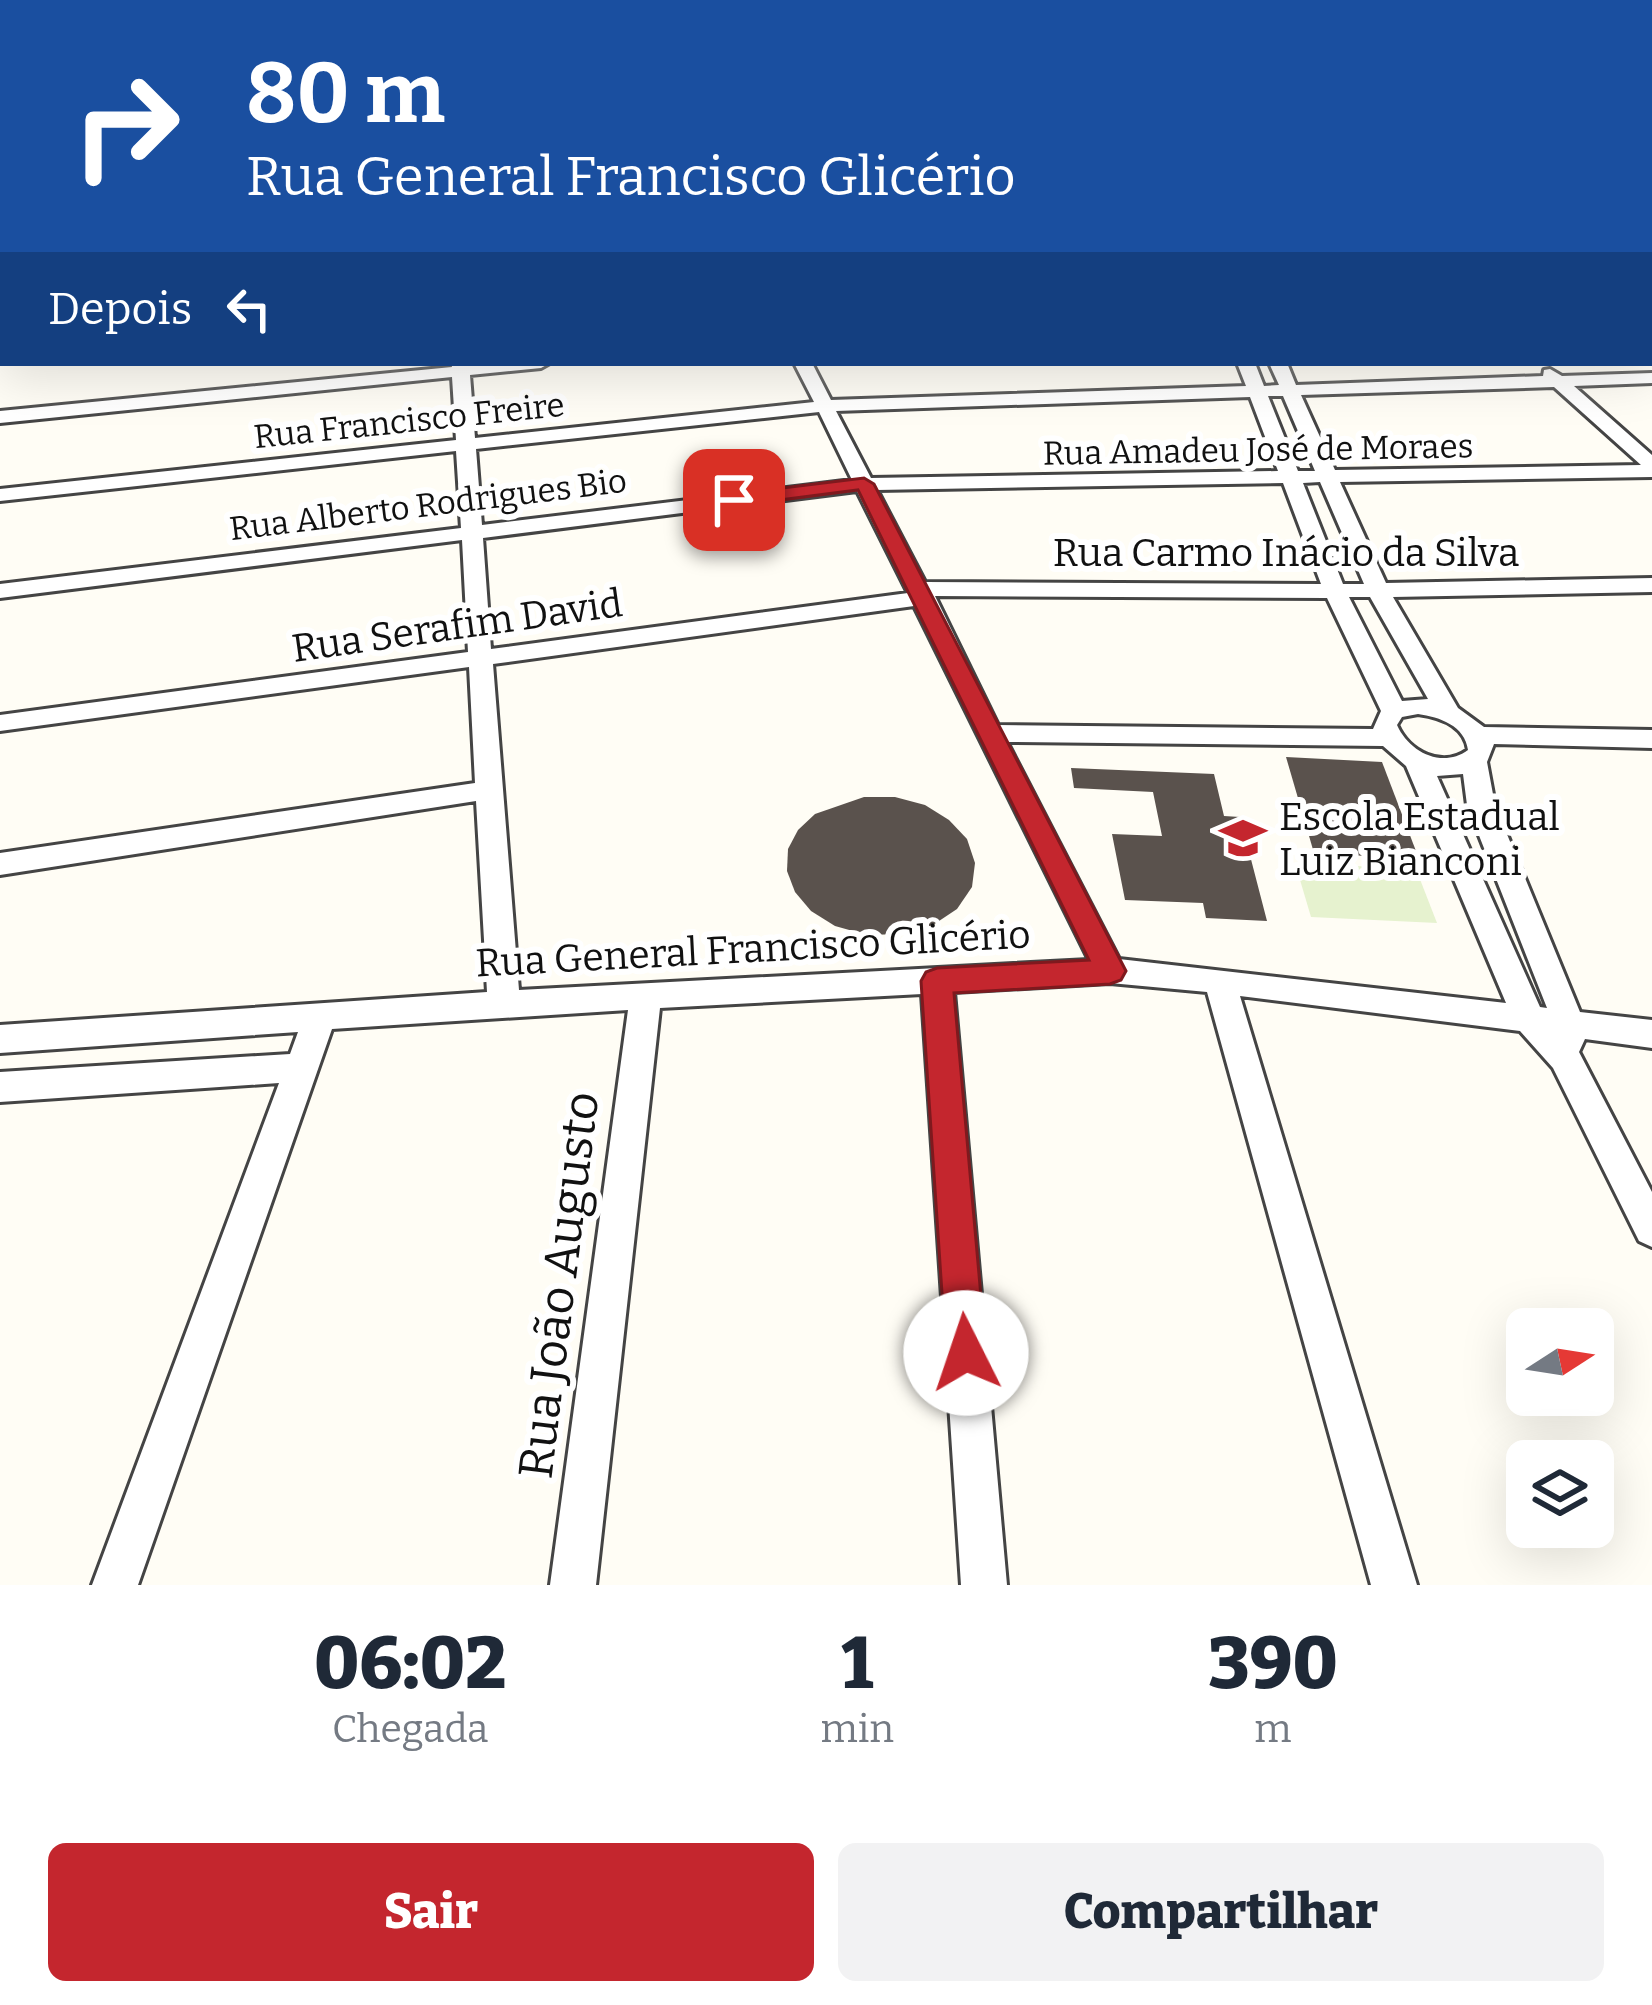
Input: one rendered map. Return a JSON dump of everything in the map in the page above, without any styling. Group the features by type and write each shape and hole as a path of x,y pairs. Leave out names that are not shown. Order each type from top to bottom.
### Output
{"street":[{"path":"804,366 1110,971"},
{"path":"1247,366 1289,480 1391,724 1417,760 1529,1019 1568,1042 1652,1034"},
{"path":"1279,366 1378,591 1448,712 1476,748 1480,805 1568,1042 1652,1229"},
{"path":"1541,366 1652,468"},
{"path":"0,417 460,367 504,1004"},
{"name":"Rua Francisco Freire","path":"0,495 825,406 1652,378"},
{"name":"Rua Amadeu José de Moraes","path":"864,484 1289,480 1652,468"},
{"name":"Rua Alberto Rodrigues Bio","path":"0,591 864,484"},
{"name":"Rua Carmo Inácio da Silva","path":"922,594 1652,585"},
{"name":"Rua Serafim David","path":"0,723 922,594"},
{"path":"993,733 1391,724 1418,706 1448,712"},
{"path":"1417,760 1449,767 1476,748 1652,739"},
{"path":"0,864 488,790"},
{"name":"Rua General Francisco Glicério","path":"0,1039 504,1004 1110,971 1529,1019"},
{"path":"937,981 984,1585"},
{"path":"1220,981 1394,1585"},
{"name":"Rua João Augusto","path":"573,1585 645,998"},
{"path":"115,1585 319,1019"},
{"path":"0,1087 302,1067"}],"green space":[{"path":"1295,863 1416,869 1437,923 1311,917"}],"building":[{"path":"1286,757 1382,762 1419,859 1314,853"},
{"path":"1071,768 1214,774 1224,816 1240,817 1267,921 1206,918 1203,903 1125,900 1112,834 1162,836 1153,792 1074,788"},
{"path":"864,797 895,797 925,805 967,839 975,863 972,887 957,909 933,925 902,934 867,935 835,926 811,911 795,892 787,871 788,849 798,830 815,814"}],"place":[{"name":"Escola Estadual Luiz Bianconi","path":"1243,838"}],"route":[{"path":"734,500 864,484 1110,971 937,981 966,1353"}]}
